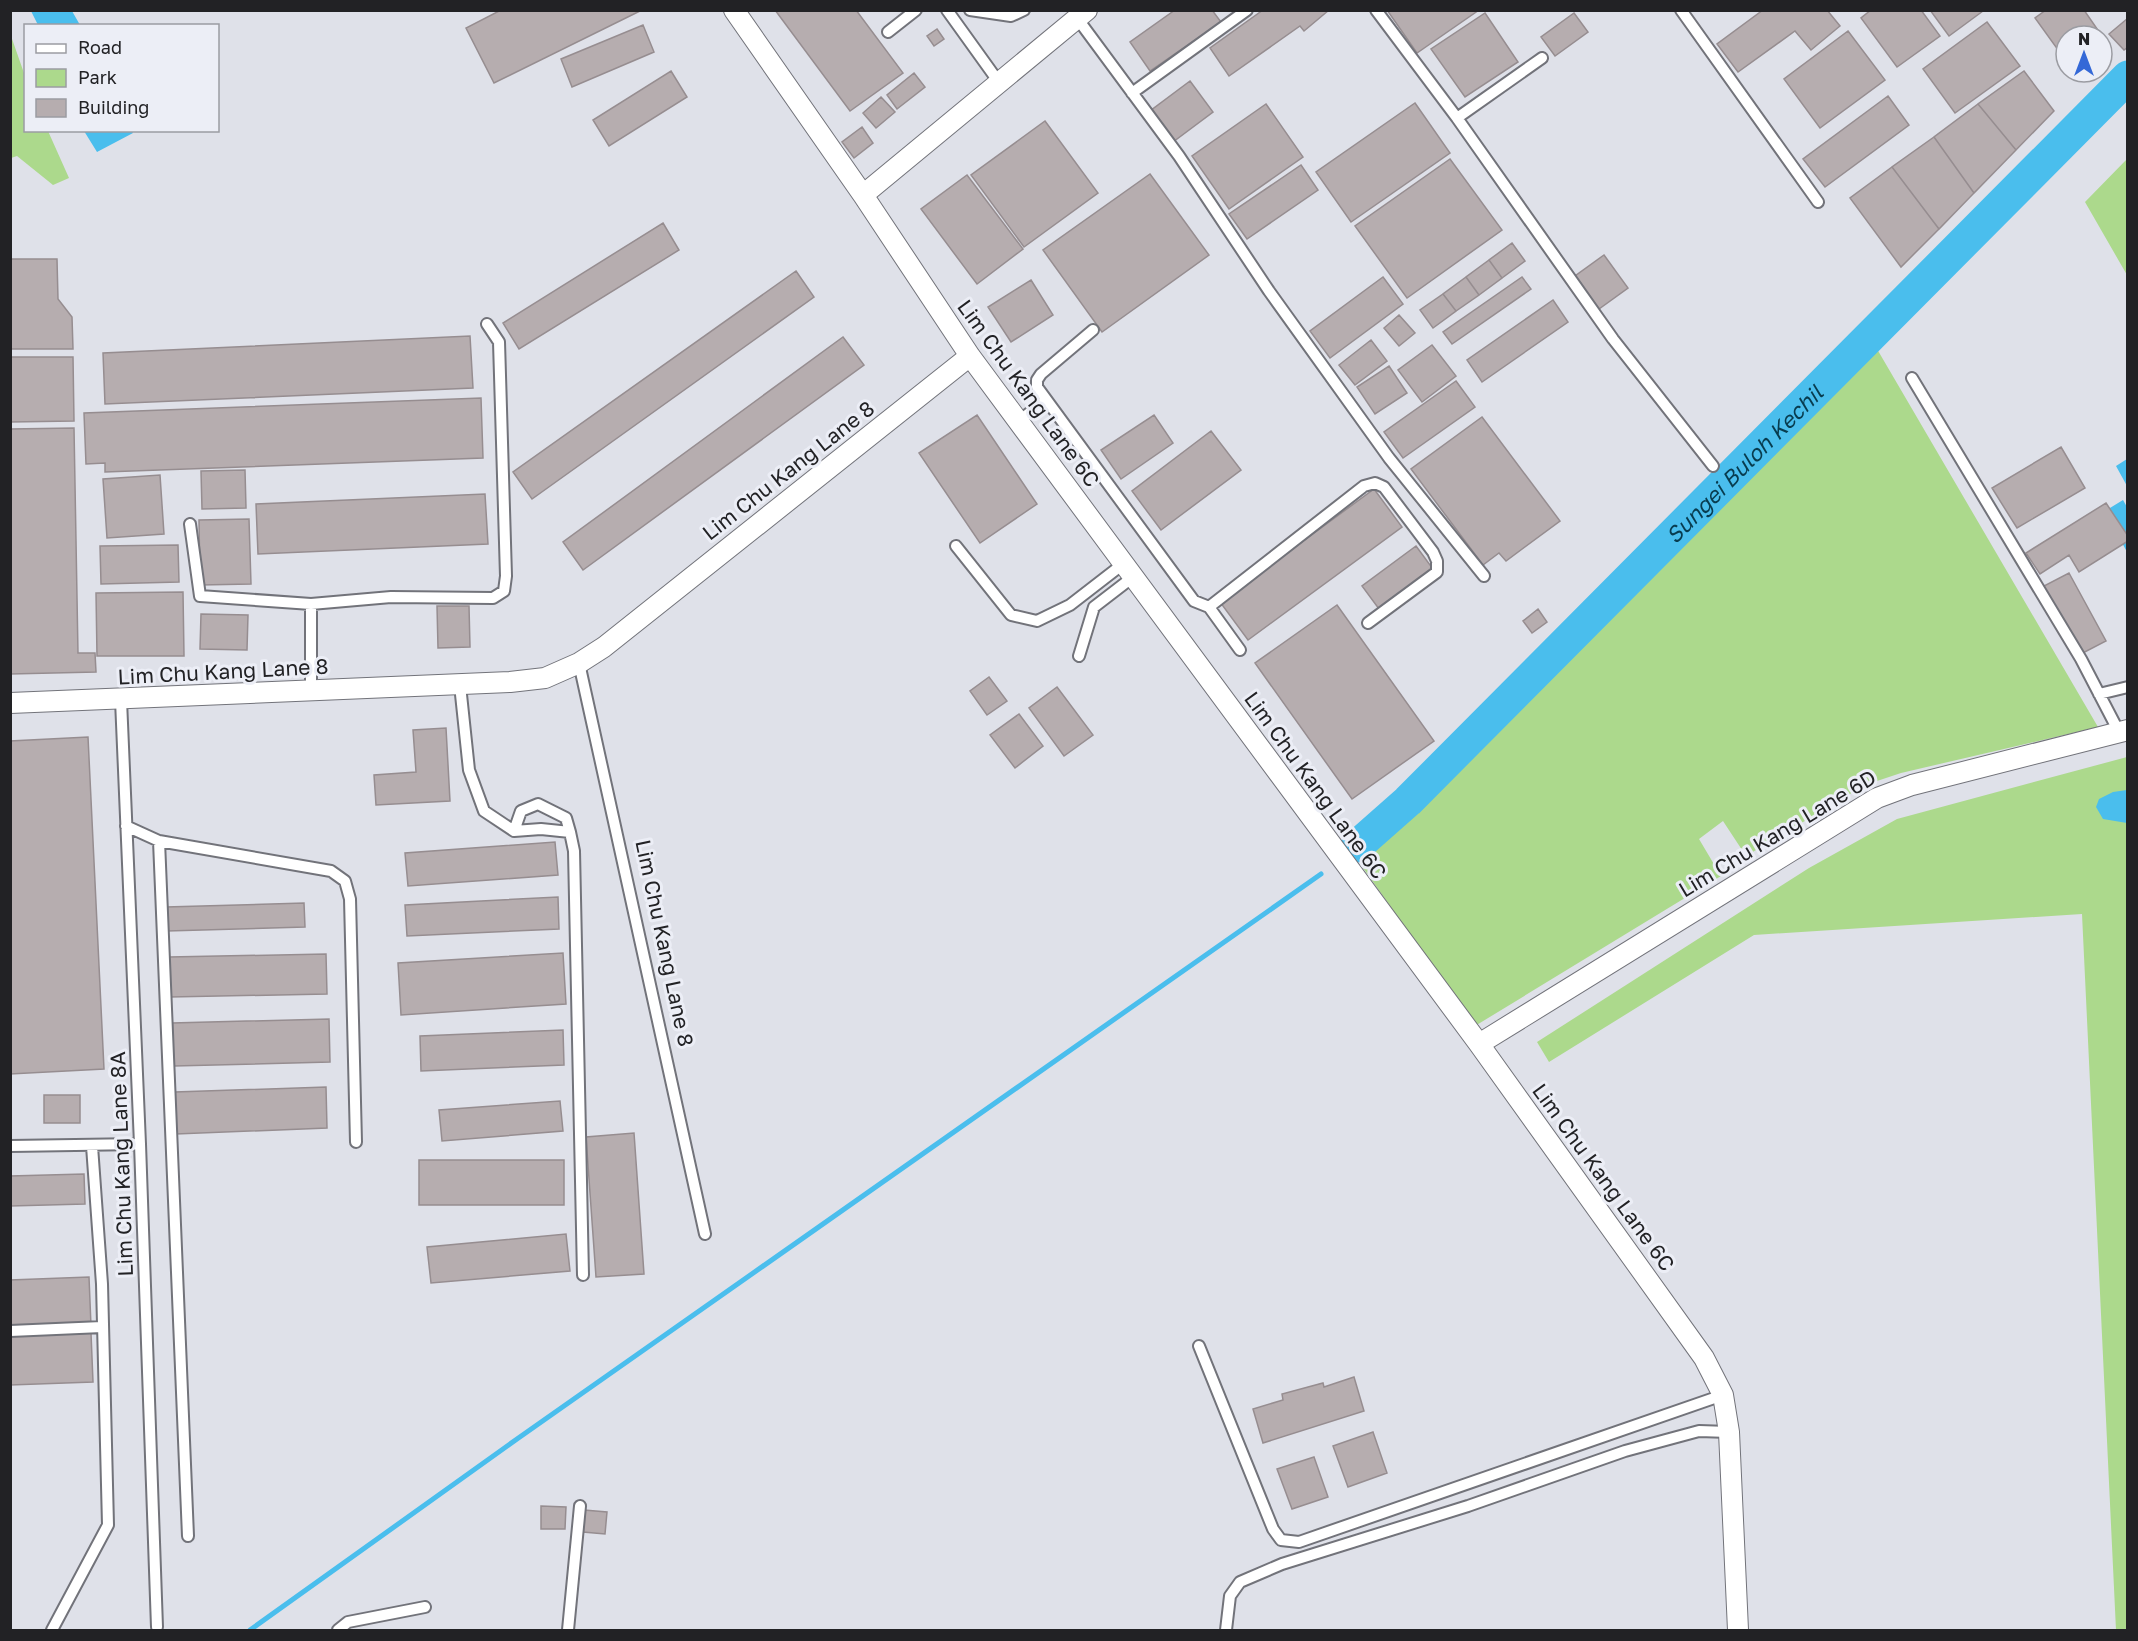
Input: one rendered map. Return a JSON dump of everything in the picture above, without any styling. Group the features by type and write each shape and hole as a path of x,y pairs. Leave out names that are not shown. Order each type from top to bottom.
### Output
{"street":[{"name":"Lim Chu Kang Lane 6C","path":"734,10 863,195 970,356 1479,1044 1704,1358 1723,1395 1730,1432 1738,1630"},
{"path":"863,195 998,81 1082,14"},
{"name":"Lim Chu Kang Lane 8","path":"10,704 460,685 545,678 579,663 613,640 970,356"},
{"name":"Lim Chu Kang Lane 6D","path":"1479,1044 1877,798 1912,785 2123,731"}],"lane":[{"path":"888,32 916,10"},
{"path":"947,10 998,81"},
{"path":"970,10 1011,16 1024,10"},
{"path":"1132,93 1247,10"},
{"path":"1376,10 1457,118 1613,339 1713,466"},
{"path":"1681,10 1818,202"},
{"path":"1082,14 1132,93 1389,458 1484,576"},
{"path":"1457,118 1542,58"},
{"path":"190,524 200,596 311,603 390,597 493,598 504,591 507,576 499,342 487,324"},
{"path":"1093,330 1037,380 1037,387 1194,601 1209,607 1240,650"},
{"path":"1912,378 2123,731"},
{"path":"1018,421 1046,400"},
{"path":"1209,607 1364,486 1375,483 1384,487 1433,552 1437,561 1437,572 1368,623"},
{"path":"956,546 1011,615 1038,621 1070,605 1128,570"},
{"path":"1078,656 1094,608 1128,570"},
{"path":"311,603 311,691"},
{"name":"Lim Chu Kang Lane 8","path":"579,663 705,1234"},
{"path":"460,685 470,770 484,811 514,831 541,829 570,832"},
{"path":"2099,694 2127,687"},
{"name":"Lim Chu Kang Lane 8A","path":"121,700 157,1627"},
{"path":"514,831 521,811 538,804 566,818 574,851 583,1275"},
{"path":"126,826 159,841 331,871 345,881 350,899 356,1142"},
{"path":"159,841 188,1536"},
{"path":"10,1146 140,1144"},
{"path":"52,1630 108,1525 102,1327 92,1146"},
{"path":"10,1331 102,1327"},
{"path":"1199,1346 1274,1529 1281,1540 1299,1542 1723,1395"},
{"path":"1226,1630 1230,1596 1240,1582 1282,1564 1468,1506 1625,1451 1699,1431 1730,1432"},
{"path":"568,1630 580,1506"},
{"path":"338,1630 348,1622 425,1607"}],"green space":[{"path":"11,36 24,73 24,132 48,132 69,178 53,185 17,156 11,158"},
{"path":"2128,159 2127,275 2085,202"},
{"path":"1877,349 2098,727 1901,773 1865,785 1746,856 1723,821 1699,839 1721,876 1475,1026 1361,865"},
{"path":"2127,757 2127,1630 2116,1630 2082,914 1754,935 1549,1062 1537,1042 1809,868 1897,819"}],"water":[{"path":"31,11 72,11 79,24 38,24"},
{"path":"85,132 132,132 133,133 97,152"},
{"path":"2127,459 2127,486 2116,466"},
{"path":"2123,500 2127,507 2127,552 2105,511"},
{"path":"2127,790 2127,823 2103,819 2096,807 2099,799 2113,792"}],"building":[{"path":"501,10 642,10 494,83 466,28"},
{"path":"775,10 856,10 903,73 850,111"},
{"path":"1175,10 1212,10 1221,22 1150,71 1130,42"},
{"path":"1263,10 1329,10 1304,31 1300,26 1229,76 1210,48"},
{"path":"1387,10 1479,10 1417,53"},
{"path":"1763,10 1827,10 1840,26 1811,50 1795,31 1738,72 1717,44"},
{"path":"1871,10 1921,10 1940,36 1897,67 1861,18"},
{"path":"1930,10 1982,10 1983,11 1949,36"},
{"path":"2046,10 2084,10 2094,24 2054,24 2054,44 2035,18"},
{"path":"1485,13 1518,62 1465,97 1431,49"},
{"path":"1574,13 1588,32 1555,56 1541,37"},
{"path":"2128,18 2128,47 2124,50 2114,39 2114,30"},
{"path":"1987,22 2020,66 1955,113 1923,69"},
{"path":"643,25 654,52 572,87 561,59"},
{"path":"937,29 944,39 934,46 927,36"},
{"path":"1848,31 1885,80 1820,128 1784,79"},
{"path":"671,71 687,97 609,146 593,120"},
{"path":"2024,71 2054,111 2016,150 1978,104"},
{"path":"914,73 925,87 897,109 887,95"},
{"path":"1190,81 1213,112 1173,142 1150,111"},
{"path":"1888,96 1909,125 1825,187 1803,159"},
{"path":"881,97 895,112 876,128 863,113"},
{"path":"1415,103 1450,153 1351,222 1316,172"},
{"path":"1266,104 1303,157 1229,209 1192,156"},
{"path":"1978,104 2016,150 1974,193 1934,137"},
{"path":"1045,121 1098,193 1024,247 971,175"},
{"path":"862,127 873,143 854,158 842,142"},
{"path":"1934,137 1974,193 1939,229 1892,167"},
{"path":"1450,159 1502,230 1407,298 1355,226"},
{"path":"1301,165 1318,190 1247,239 1229,214"},
{"path":"1892,167 1939,229 1901,267 1850,198"},
{"path":"1150,174 1209,255 1102,332 1043,250"},
{"path":"967,175 1023,249 977,284 921,209"},
{"path":"663,223 679,250 519,349 503,323"},
{"path":"1512,243 1525,261 1502,278 1489,260"},
{"path":"1604,255 1628,288 1599,309 1575,276"},
{"path":"10,259 57,259 58,299 72,317 73,349 10,349"},
{"path":"1489,260 1502,278 1479,295 1466,277"},
{"path":"796,271 814,297 532,499 513,472"},
{"path":"1383,277 1403,304 1330,358 1310,331"},
{"path":"1466,277 1479,295 1456,311 1443,294"},
{"path":"1522,277 1531,289 1452,344 1443,332"},
{"path":"1031,280 1053,315 1011,342 988,307"},
{"path":"1443,294 1456,311 1433,328 1420,310"},
{"path":"1553,300 1568,322 1482,382 1467,360"},
{"path":"1399,315 1415,333 1399,346 1384,328"},
{"path":"470,336 473,388 105,404 103,353"},
{"path":"843,337 864,365 583,570 563,542"},
{"path":"1371,340 1387,361 1355,385 1339,365"},
{"path":"1432,345 1456,376 1422,402 1398,370"},
{"path":"10,357 73,357 74,421 10,422"},
{"path":"1389,366 1407,393 1375,414 1357,387"},
{"path":"1456,381 1475,407 1403,458 1384,432"},
{"path":"481,398 483,458 105,472 105,463 86,464 84,413"},
{"path":"977,415 1037,504 980,543 919,453"},
{"path":"1154,415 1173,443 1121,479 1101,450"},
{"path":"1482,417 1560,521 1506,561 1499,553 1483,565 1411,469"},
{"path":"74,428 78,653 95,653 96,672 10,674 10,429"},
{"path":"1211,431 1241,470 1161,530 1132,491"},
{"path":"2061,447 2085,488 2017,528 1992,488"},
{"path":"245,470 246,508 202,509 201,471"},
{"path":"160,475 164,534 107,538 103,479"},
{"path":"1374,489 1402,527 1248,640 1220,602"},
{"path":"485,494 488,544 258,554 256,504"},
{"path":"2106,503 2128,536 2128,541 2079,572 2069,555 2040,574 2026,553"},
{"path":"249,519 251,584 200,585 199,520"},
{"path":"178,545 179,582 101,584 100,546"},
{"path":"1416,546 1433,569 1379,609 1362,586"},
{"path":"2069,573 2106,641 2079,655 2042,587"},
{"path":"183,592 184,656 97,656 96,593"},
{"path":"1337,605 1434,741 1352,799 1255,663"},
{"path":"437,606 469,606 470,647 438,648"},
{"path":"1538,609 1547,622 1532,633 1523,621"},
{"path":"201,614 248,615 247,650 200,649"},
{"path":"989,677 1007,701 987,715 970,691"},
{"path":"1057,687 1093,735 1064,756 1029,708"},
{"path":"1019,714 1043,746 1015,768 990,735"},
{"path":"446,728 450,801 376,805 374,775 416,772 413,730"},
{"path":"88,737 104,1069 10,1074 10,741"},
{"path":"555,842 558,875 408,886 405,853"},
{"path":"558,897 559,929 407,936 405,905"},
{"path":"304,903 305,927 167,931 166,907"},
{"path":"563,953 566,1004 401,1015 398,963"},
{"path":"326,954 327,994 170,997 169,957"},
{"path":"329,1019 330,1062 174,1066 172,1023"},
{"path":"563,1030 564,1065 421,1071 420,1036"},
{"path":"326,1087 327,1128 176,1134 175,1092"},
{"path":"44,1095 80,1095 80,1123 44,1123"},
{"path":"560,1101 563,1131 442,1141 439,1110"},
{"path":"634,1133 644,1274 596,1277 586,1137"},
{"path":"419,1160 564,1160 564,1205 419,1205"},
{"path":"84,1174 85,1204 10,1206 10,1176"},
{"path":"566,1234 570,1271 431,1283 427,1247"},
{"path":"89,1277 91,1326 10,1329 10,1280"},
{"path":"91,1333 93,1382 10,1385 10,1336"},
{"path":"1354,1377 1364,1411 1263,1443 1253,1409 1283,1400 1282,1394 1323,1383 1324,1387"},
{"path":"1373,1432 1387,1473 1348,1487 1333,1446"},
{"path":"1314,1457 1328,1497 1292,1509 1277,1469"},
{"path":"541,1506 566,1507 565,1529 541,1529"},
{"path":"584,1510 607,1512 605,1534 583,1532"}],"waterway":[{"name":"Sungei Buloh Kechil","path":"1357,846 1408,801 2128,77"},
{"path":"250,1630 517,1439 1321,874"}]}
